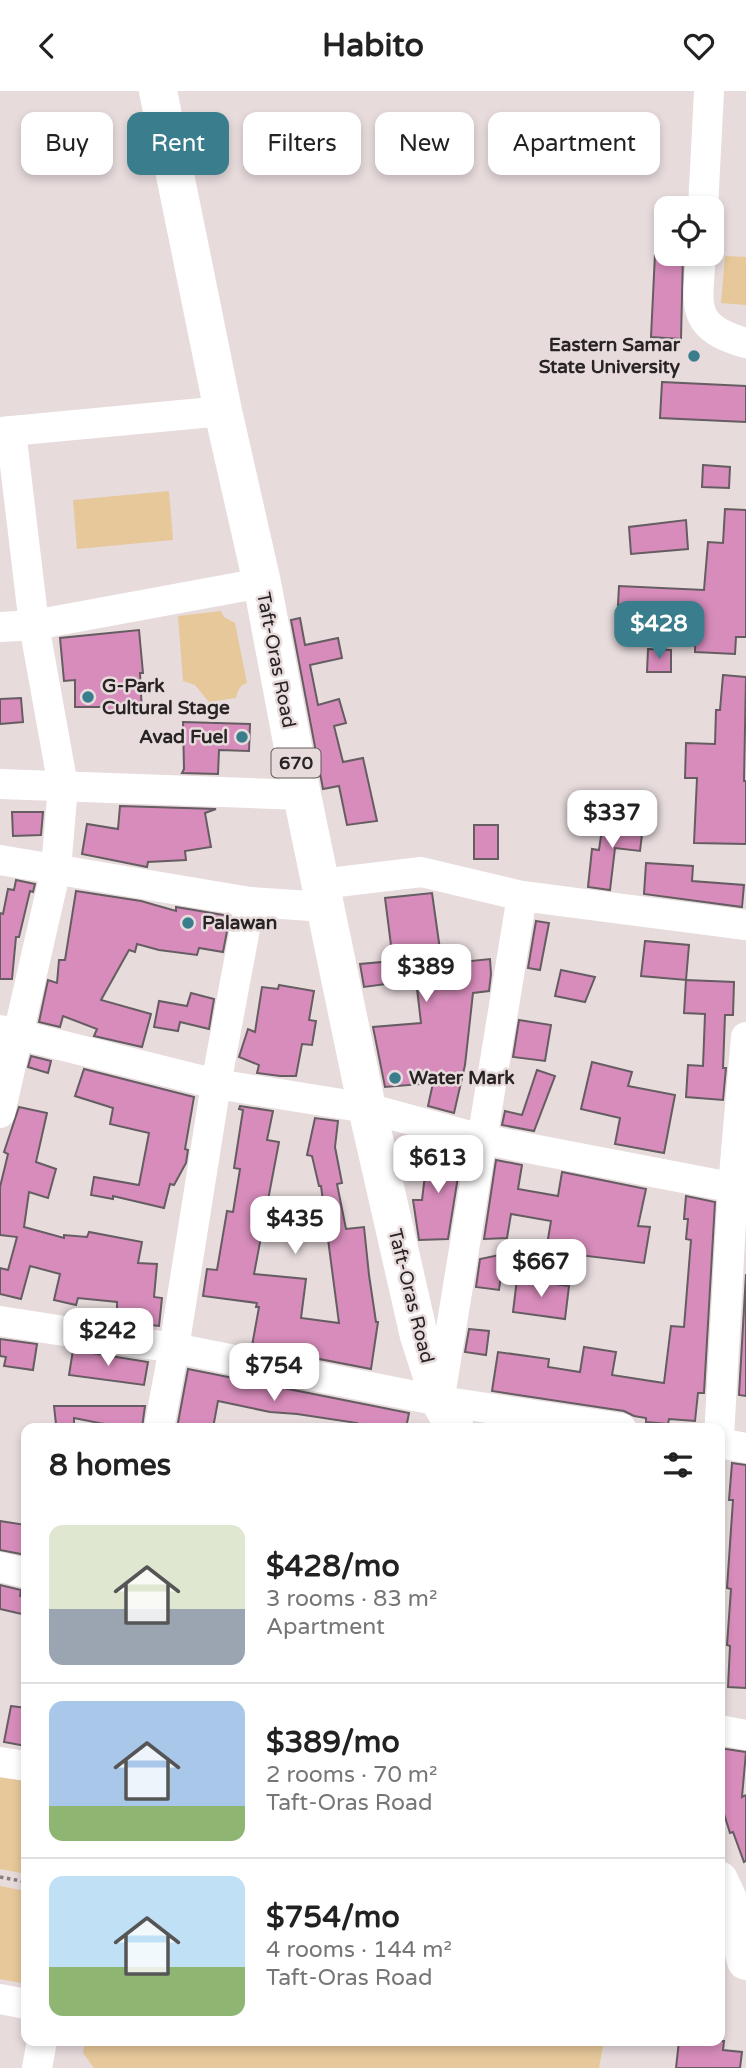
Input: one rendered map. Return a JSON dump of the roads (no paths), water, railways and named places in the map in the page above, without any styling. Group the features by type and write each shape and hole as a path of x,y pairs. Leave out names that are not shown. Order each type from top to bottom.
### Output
{"main road":[{"name":"Taft-Oras Road","path":"158,91 368,1108 419,1336 443,1419"},
{"path":"725,1893 733,1910 746,1961"}],"street":[{"path":"704,196 709,91"},
{"path":"700,266 698,303 701,316 709,327 746,343"},
{"path":"0,1113 9,1033 56,869 63,786 34,625 5,432 223,411"},
{"path":"0,628 34,625 261,583"},
{"path":"0,784 302,795"},
{"path":"0,860 250,902 324,895 421,872 522,896 746,925"},
{"path":"443,1419 481,1139 522,896"},
{"path":"160,1423 216,1084 250,902"},
{"path":"9,1033 216,1084 368,1108 481,1139 739,1188"},
{"path":"720,1423 739,1188 746,1037"},
{"path":"0,1321 174,1348 443,1419 522,1423"},
{"path":"725,1444 746,1448"},
{"path":"0,1567 21,1572"},
{"path":"725,1731 746,1735"},
{"path":"0,1762 21,1765"},
{"path":"0,1999 21,2003"},
{"path":"37,2068 41,2046"}],"place":[{"name":"Eastern Samar State University","path":"694,356"},
{"name":"G-Park Cultural Stage","path":"88,697"},
{"name":"Avad Fuel","path":"242,737"},
{"name":"Palawan","path":"188,923"},
{"name":"Water Mark","path":"395,1078"}]}
